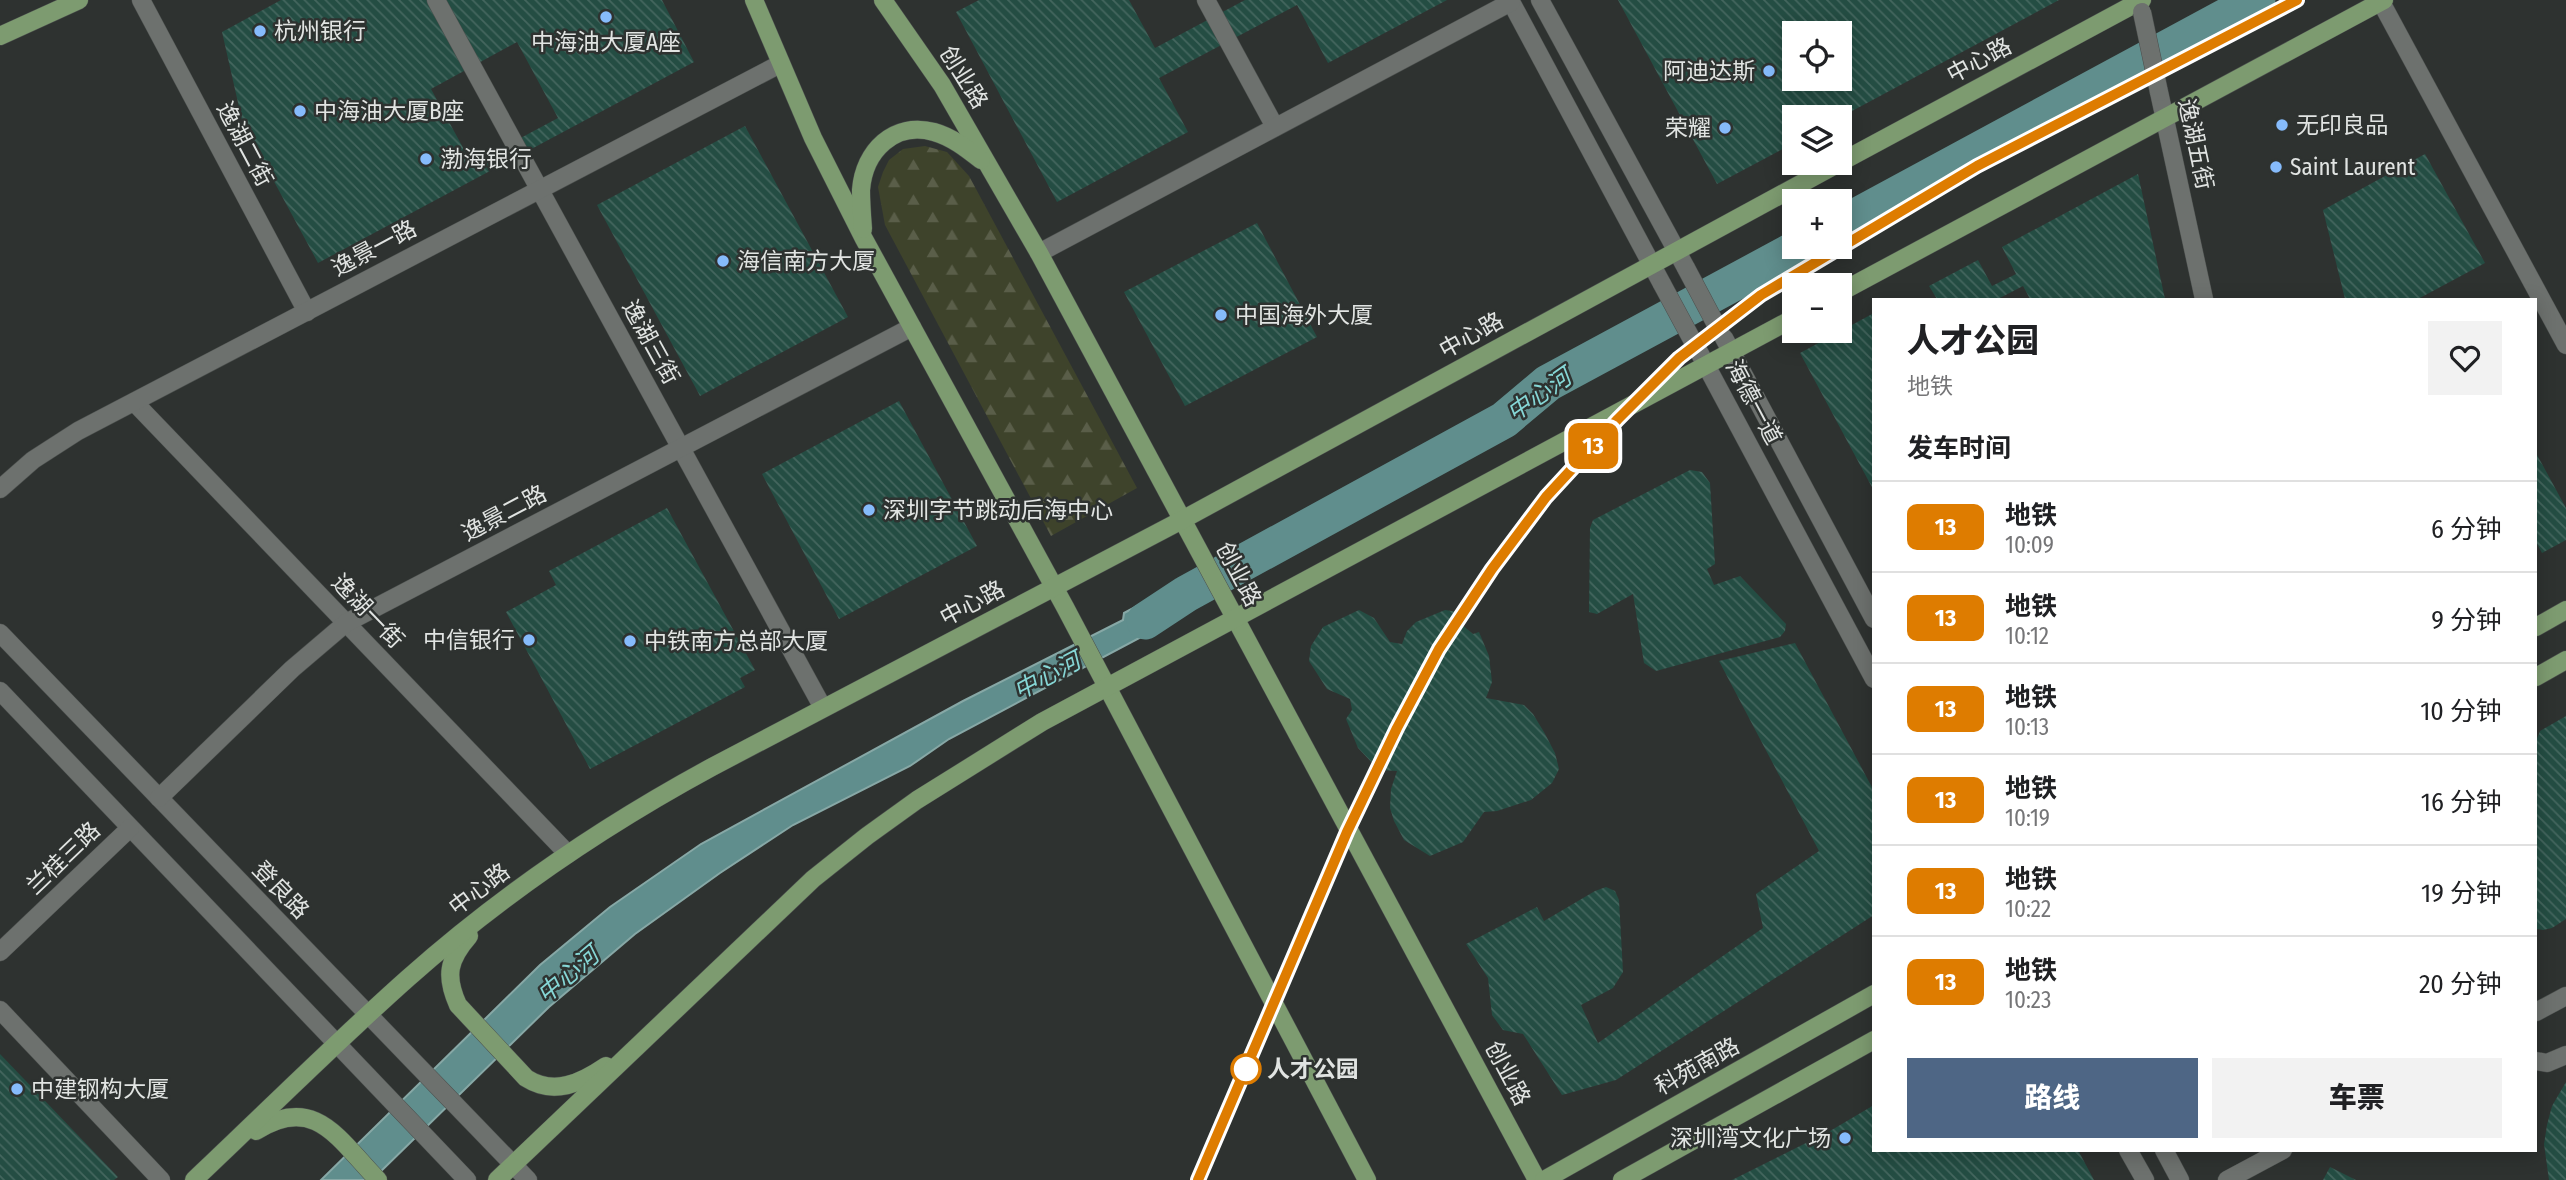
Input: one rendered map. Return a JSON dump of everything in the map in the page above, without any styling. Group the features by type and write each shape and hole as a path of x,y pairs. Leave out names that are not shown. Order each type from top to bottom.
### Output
{"main road":[{"path":"0,36 79,0"},
{"path":"754,0 813,138 864,239 1065,607 1367,1180"},
{"path":"1852,286 2382,1"},
{"name":"创业路","path":"890,2 942,85 1039,253 1537,1180"},
{"name":"中心路","path":"1852,156 2141,3"},
{"path":"864,239 861,188 866,167 874,151 888,138 920,129 938,132 959,143 990,166"},
{"name":"中心路","path":"194,1180 336,1044 442,949 568,854 675,787 1054,587 1186,528 1482,358 1817,175"},
{"path":"497,1180 813,879 867,836 987,755 1105,683 1232,612 1782,324"},
{"path":"2537,626 2566,610"},
{"path":"2537,676 2566,660"},
{"path":"503,902 456,951 450,978 458,1005 526,1078 536,1084 559,1088 573,1085 590,1077 647,1037"},
{"name":"科苑南路","path":"1544,1180 1872,995"},
{"path":"1622,1180 1872,1041"},
{"path":"208,1167 257,1130 275,1120 297,1115 319,1122 332,1132 378,1180"}],"street":[{"name":"逸湖二街","path":"141,0 306,312"},
{"name":"逸湖三街","path":"436,0 823,708"},
{"path":"1206,0 1275,127"},
{"name":"海德一道","path":"1540,0 1872,615"},
{"path":"1039,253 1511,1"},
{"name":"海德一道","path":"1511,1 1872,675"},
{"path":"2382,1 2566,345"},
{"name":"逸湖五街","path":"2141,3 2204,298"},
{"name":"逸景一路","path":"0,489 54,445 780,64"},
{"name":"逸景二路","path":"159,798 307,654 346,623 912,327"},
{"name":"逸湖一街","path":"134,402 568,854"},
{"name":"登良路","path":"0,633 528,1180"},
{"path":"0,691 464,1176"},
{"name":"兰桂三路","path":"0,952 130,828"},
{"path":"2537,1011 2566,996"},
{"path":"0,1010 161,1180"},
{"path":"2537,1061 2547,1063 2566,1055"},
{"path":"2129,1152 2145,1180"},
{"path":"2165,1152 2180,1180"},
{"path":"2227,1180 2279,1152"}],"green space":[{"path":"925,146 947,152 969,176 1137,488 1051,536 885,225 878,187 889,160 903,149"}],"water":[{"path":"1180,583 1194,609 949,739 910,766 793,825 635,934 549,1007 372,1180 321,1180 540,965 610,907 701,844 963,701 1123,620 1124,613"}],"building":[{"path":"281,0 662,0 694,62 318,263 257,150 246,138 222,32","holes":["517,42 558,118 472,164 431,89"]},
{"path":"979,0 1129,0 1155,48 1245,0 1447,0 1328,63 1297,5 1159,78 1188,132 1057,202 956,12"},
{"path":"1618,0 2059,0 1852,111 1852,105 1782,105 1782,149 1717,184"},
{"name":"海信南方大厦","path":"745,126 848,317 700,396 597,205"},
{"path":"2425,154 2485,263 2420,298 2345,298 2323,210"},
{"path":"2138,174 2165,298 2029,298 2023,286 2000,298 1936,298 1929,286 1978,260 1992,286 2016,274 2002,247"},
{"name":"中国海外大厦","path":"1257,223 1317,337 1185,406 1124,292"},
{"path":"1872,314 1872,487 1800,353 1818,343 1852,343 1852,325"},
{"name":"深圳字节跳动后海中心","path":"899,401 977,546 839,619 762,474"},
{"path":"2537,455 2566,508 2566,540 2542,553 2537,544"},
{"path":"1690,470 1702,472 1710,483 1715,564 1707,569 1714,585 1740,576 1786,624 1785,631 1780,637 1656,671 1644,663 1633,594 1597,614 1589,612 1590,528 1593,520"},
{"name":"中铁南方总部大厦","path":"667,508 755,670 740,678 745,687 590,769 506,612 556,585 549,571"},
{"path":"1359,610 1374,618 1390,642 1402,644 1407,631 1416,622 1445,610 1458,612 1455,619 1473,634 1479,632 1489,656 1492,682 1486,698 1524,705 1544,732 1555,753 1559,769 1552,783 1531,800 1497,811 1484,812 1463,842 1430,856 1404,840 1390,808 1391,789 1397,771 1379,770 1358,748 1346,719 1352,710 1350,699 1327,689 1309,661 1311,646 1323,627"},
{"path":"1795,643 1872,787 1872,916 1616,1080 1562,1095 1523,1034 1503,1030 1492,1015 1488,978 1466,944 1537,907 1544,921 1595,891 1606,887 1615,891 1619,900 1623,972 1613,988 1581,1005 1598,1043 1763,928 1756,894 1819,851 1719,661"},
{"path":"2566,716 2566,919 2543,930 2537,929 2537,738 2540,731"},
{"name":"中建钢构大厦","path":"0,1054 118,1177 114,1180 0,1180"},
{"path":"2566,1082 2566,1180 2549,1180 2544,1144 2547,1125 2552,1106"},
{"name":"深圳湾文化广场","path":"1872,1106 1872,1152 2079,1152 2094,1180 1732,1180 1830,1131"},
{"path":"2330,1167 2356,1180 2323,1180"}],"waterway":[{"name":"中心河","path":"1852,219 2257,0"},
{"name":"中心河","path":"1145,621 1186,594 1504,420 1548,383 1782,257"}],"metro line":[{"name":"13","path":"1198,1180 1347,832 1439,649 1492,569 1546,497 1618,419 1679,358 1761,295 1977,166 2297,0"}],"place":[{"name":"中海油大厦A座","path":"606,17"},
{"name":"杭州银行","path":"260,31"},
{"name":"阿迪达斯","path":"1769,71"},
{"name":"中海油大厦B座","path":"300,111"},
{"name":"无印良品","path":"2282,125"},
{"name":"荣耀","path":"1725,128"},
{"name":"渤海银行","path":"426,159"},
{"name":"Saint Laurent","path":"2276,167"},
{"name":"海信南方大厦","path":"723,261"},
{"name":"中国海外大厦","path":"1221,315"},
{"name":"深圳字节跳动后海中心","path":"869,510"},
{"name":"中信银行","path":"529,640"},
{"name":"中铁南方总部大厦","path":"630,641"},
{"name":"人才公园","path":"1246,1069"},
{"name":"中建钢构大厦","path":"17,1089"},
{"name":"深圳湾文化广场","path":"1845,1138"}]}
